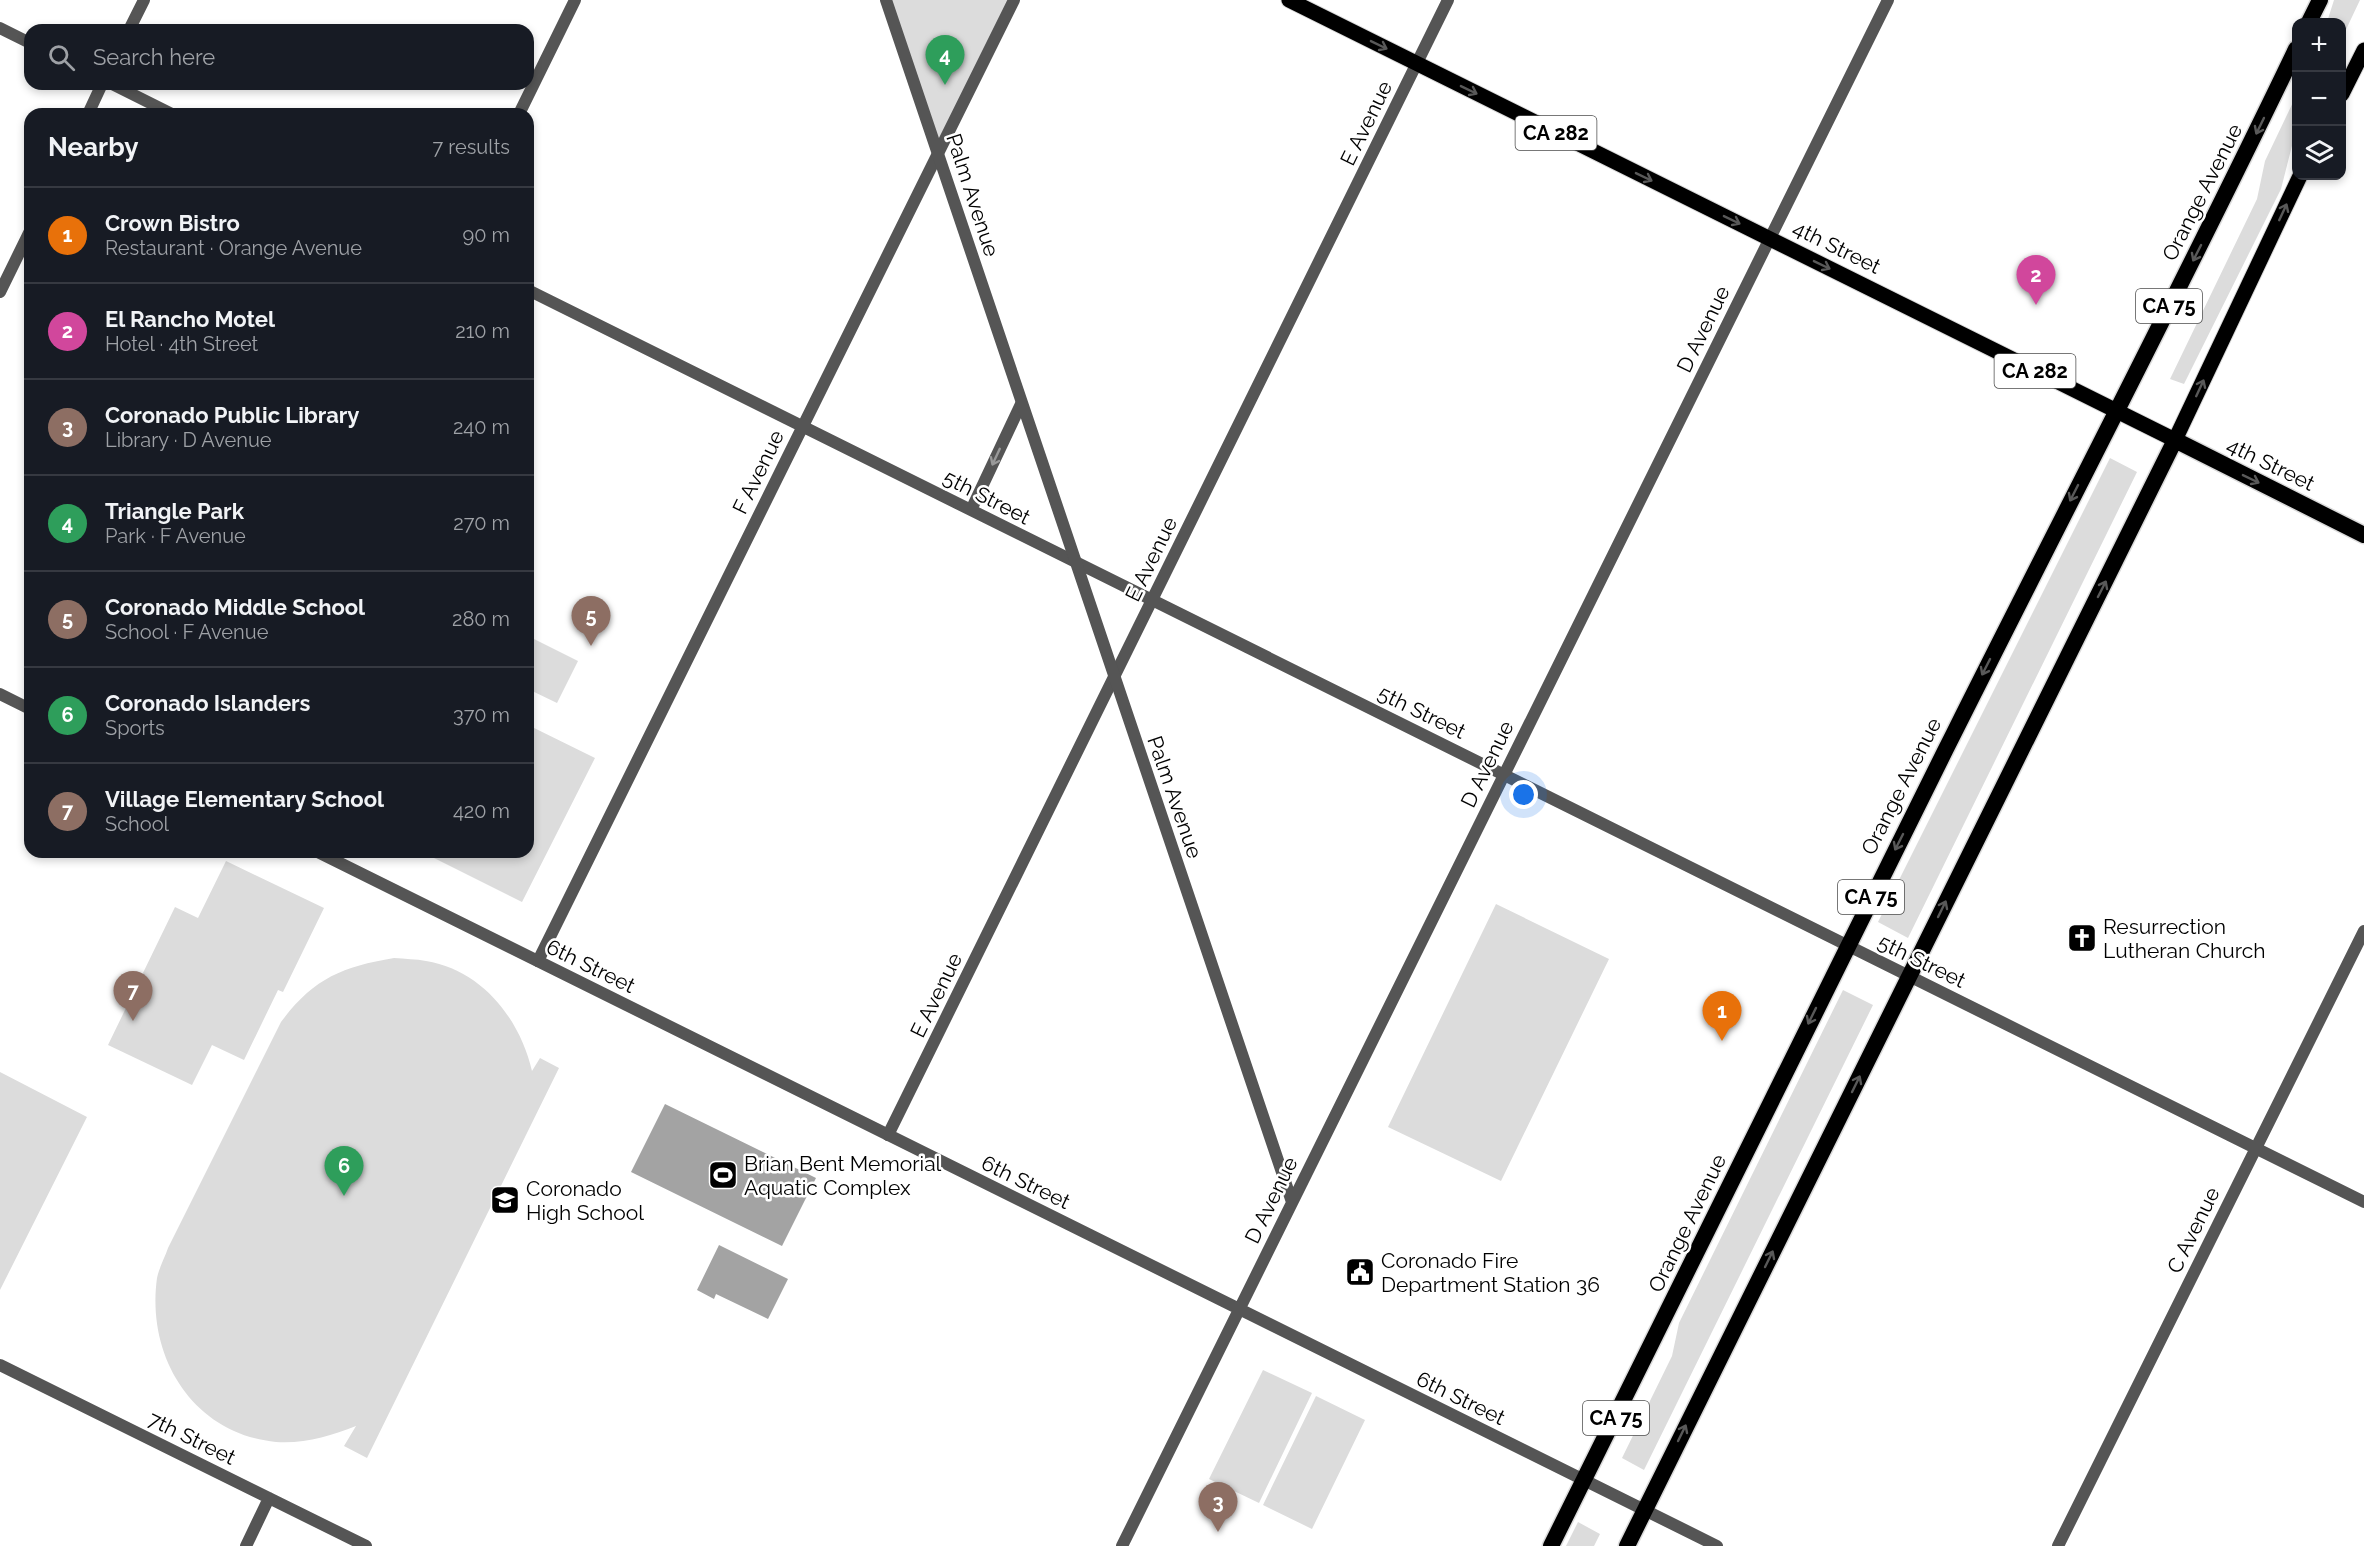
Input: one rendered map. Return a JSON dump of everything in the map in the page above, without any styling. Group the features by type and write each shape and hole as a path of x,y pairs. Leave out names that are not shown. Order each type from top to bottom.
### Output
{"highway":[{"path":"2311,18 2320,0"},
{"name":"Orange Avenue","path":"1551,1546 1847,945 2115,410 2224,201 2292,57"},
{"name":"4th Street","path":"2175,440 2364,535"},
{"name":"CA 75","path":"1627,1546 2175,440"}],"main road":[{"name":"4th Street","path":"1288,0 2175,440"},
{"path":"2346,86 2364,50"},
{"path":"2175,440 2299,180"}],"street":[{"path":"132,24 144,0"},
{"path":"534,83 575,0"},
{"name":"Palm Avenue","path":"886,0 1292,1202"},
{"name":"F Avenue","path":"538,961 1014,0"},
{"name":"E Avenue","path":"888,1135 1448,0"},
{"name":"D Avenue","path":"1122,1546 1888,0"},
{"path":"0,28 24,40"},
{"path":"91,108 99,90"},
{"path":"124,90 160,108"},
{"path":"522,108 531,90"},
{"path":"0,292 24,243"},
{"name":"5th Street","path":"534,293 2364,1202"},
{"path":"971,510 1021,404"},
{"path":"0,694 24,706"},
{"name":"6th Street","path":"330,858 1717,1546"},
{"name":"C Avenue","path":"2058,1546 2364,931"},
{"name":"7th Street","path":"0,1365 366,1546"},
{"path":"246,1546 269,1498"}],"shaded area":[{"path":"889,0 1013,0 940,149"},
{"path":"2334,0 2360,0 2346,30 2346,18 2328,18"},
{"path":"2292,104 2292,146 2281,189 2184,384 2170,379 2257,199 2265,161"},
{"path":"2110,458 2137,472 1908,938 1878,922"},
{"path":"534,639 578,661 557,703 534,692"},
{"path":"534,728 595,758 522,902 434,858 534,858"},
{"path":"226,861 324,908 283,992 278,990 244,1060 212,1045 192,1085 108,1045 175,907 198,918"},
{"path":"1496,904 1609,959 1501,1181 1388,1127"},
{"path":"394,958 414,959 446,966 481,986 508,1016 518,1033 532,1071 540,1058 559,1068 367,1458 344,1446 356,1426 297,1442 276,1442 247,1436 221,1424 199,1407 181,1387 168,1362 159,1336 156,1307 157,1278 168,1248 281,1022 305,995 330,977 358,966"},
{"path":"1843,990 1873,1005 1644,1470 1622,1458 1672,1356 1679,1323"},
{"path":"0,1072 87,1117 0,1290"},
{"name":"Brian Bent Memorial Aquatic Complex","path":"665,1104 816,1178 782,1246 631,1172"},
{"name":"Brian Bent Memorial Aquatic Complex","path":"719,1245 788,1279 768,1319 716,1294 714,1299 697,1290"},
{"path":"1263,1370 1312,1393 1259,1503 1209,1479"},
{"path":"1316,1396 1365,1420 1312,1529 1263,1505"},
{"path":"1578,1522 1600,1534 1594,1546 1566,1546"}],"place":[{"name":"Triangle Park","path":"945,85"},
{"name":"El Rancho Motel","path":"2036,305"},
{"name":"Coronado Middle School","path":"591,646"},
{"name":"Resurrection Lutheran Church","path":"2082,938"},
{"name":"Village Elementary School","path":"133,1021"},
{"name":"Crown Bistro","path":"1722,1041"},
{"name":"Brian Bent Memorial Aquatic Complex","path":"723,1175"},
{"name":"Coronado Islanders","path":"344,1196"},
{"name":"Coronado High School","path":"505,1200"},
{"name":"Coronado Fire Department Station 36","path":"1360,1272"},
{"name":"Coronado Public Library","path":"1218,1532"}]}
